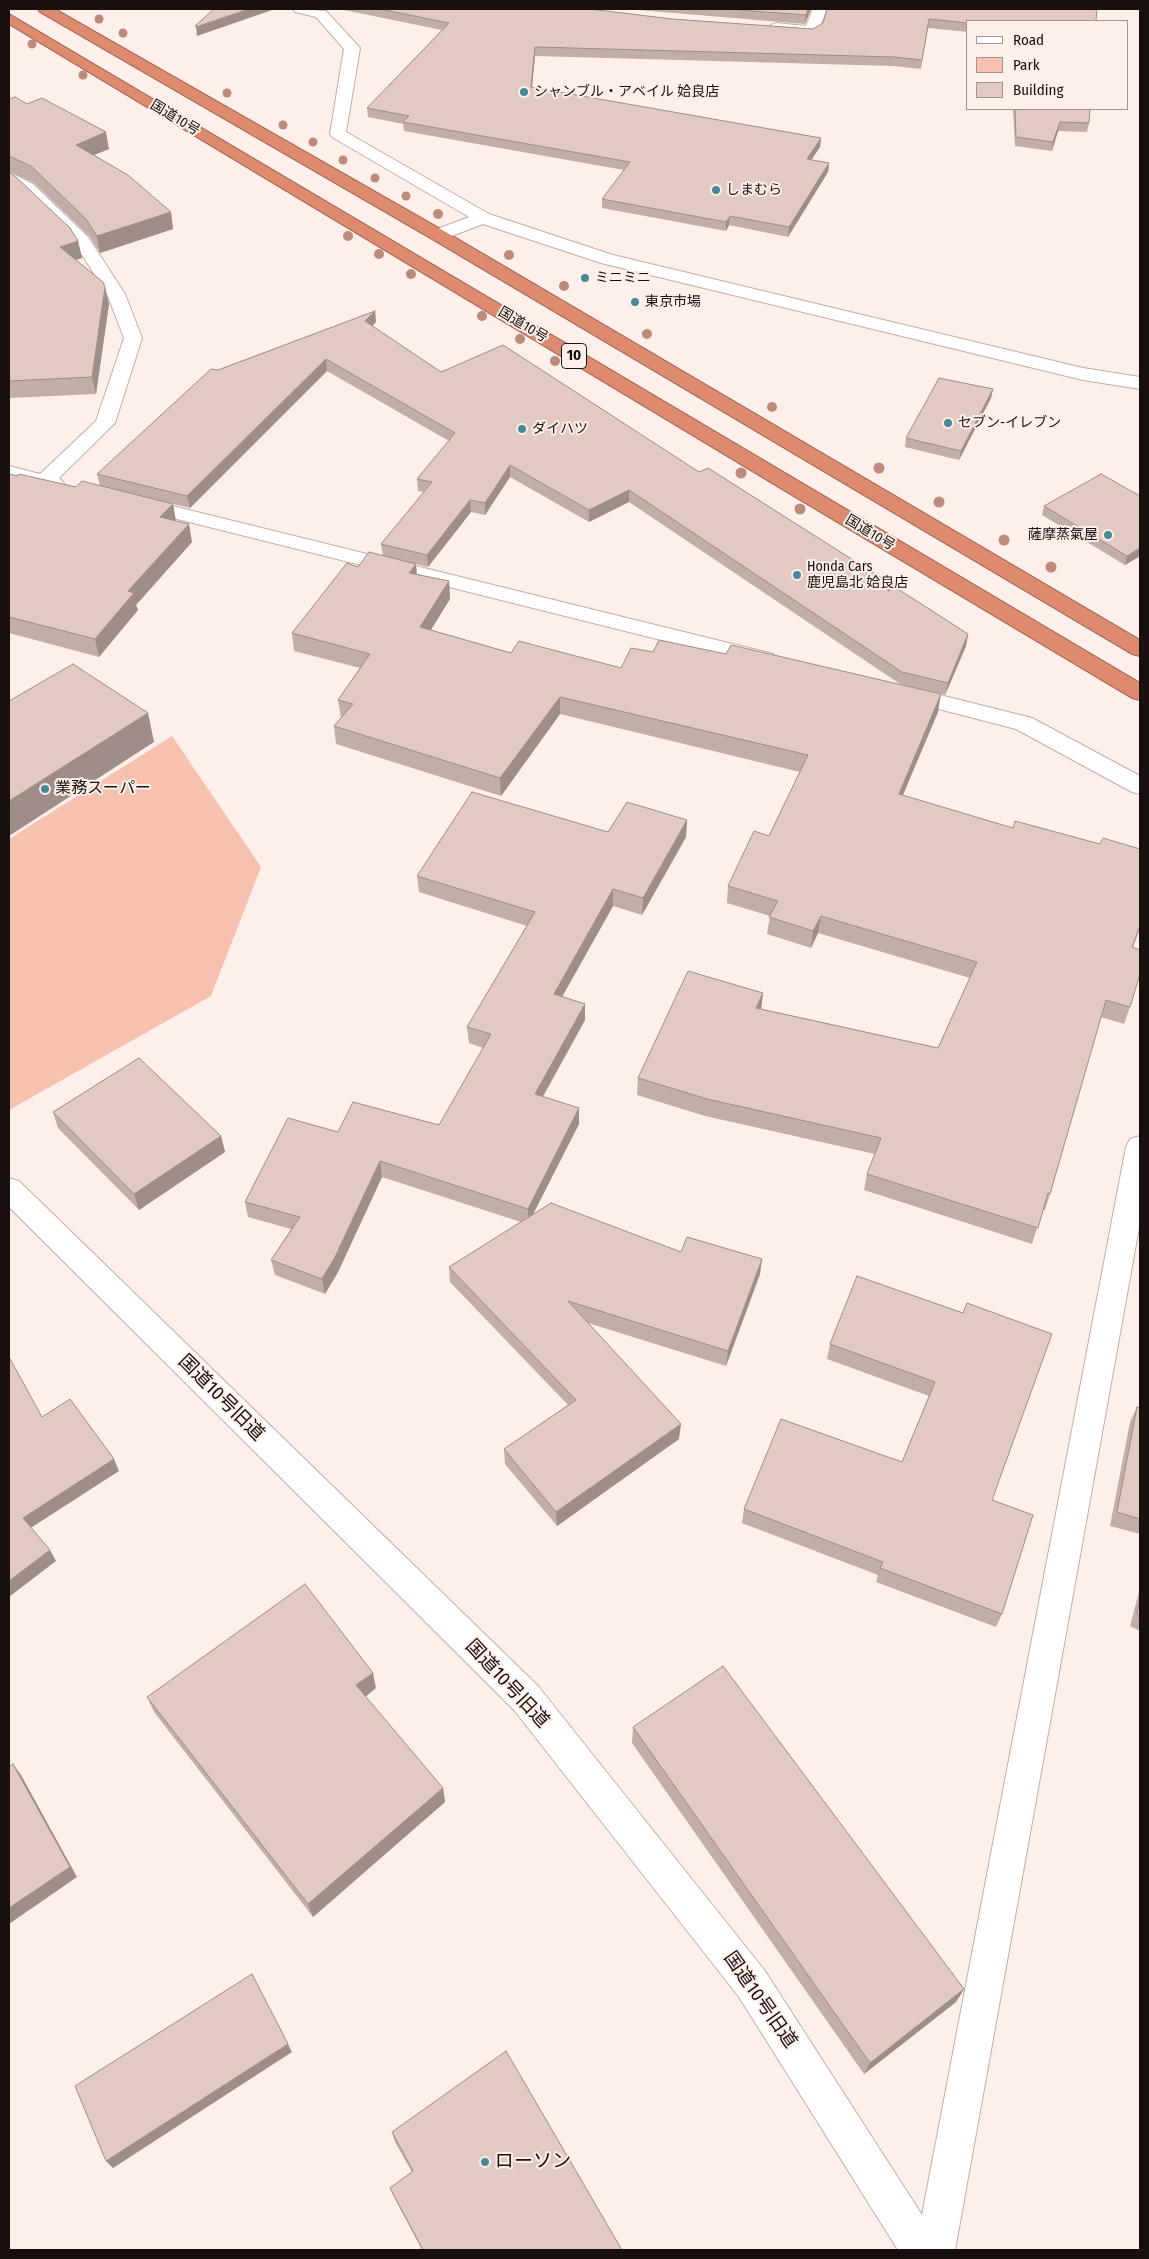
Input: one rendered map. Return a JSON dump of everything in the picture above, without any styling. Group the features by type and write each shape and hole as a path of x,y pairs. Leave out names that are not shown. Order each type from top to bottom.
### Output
{"highway":[{"name":"国道10号","path":"45,9 438,235 1140,649"},
{"name":"国道10号","path":"9,18 1140,693"}],"street":[{"path":"300,9 321,14 352,48 338,134 483,218 607,259 1073,372 1140,383"},
{"path":"762,27 812,31 820,9"},
{"path":"9,177 27,188 82,241 116,294 133,338 106,423 44,481"},
{"path":"438,235 483,218"},
{"path":"9,472 73,488"},
{"path":"122,500 782,663"},
{"path":"888,689 1024,723 1140,786"},
{"path":"935,2250 1140,1147"},
{"name":"国道10号旧道","path":"9,1189 526,1698 752,1984 921,2250"}],"green space":[{"path":"172,736 261,867 211,996 9,1110 9,839"}],"building":[{"path":"214,9 249,9 195,26"},
{"path":"380,9 590,9 672,19 813,29 823,23 827,9 1097,9 1096,20 966,20 966,23 929,19 922,60 894,57 535,47 531,87 821,138 807,159 829,163 789,227 730,216 726,222 602,199 630,162 403,122 409,116 367,108 449,23"},
{"path":"727,9 808,9 806,15"},
{"path":"15,97 27,104 42,98 106,132 76,145 128,175 171,212 97,236 86,219 31,166 9,156 9,99"},
{"path":"1015,110 1090,110 1089,123 1060,122 1053,142 1016,137"},
{"path":"9,172 70,228 78,241 60,247 103,282 105,287 92,377 9,381"},
{"path":"375,311 365,321 441,372 503,345 699,472 708,468 891,584 888,591 895,587 968,634 948,683 902,672 629,490 589,510 510,465 485,503 470,500 427,555 381,544 432,482 417,479 455,433 326,359 187,496 97,474 211,369 218,370"},
{"name":"セブン-イレブン","path":"939,378 993,389 961,451 906,438"},
{"path":"9,474 18,476 19,474 76,487 82,481 173,504 160,517 189,524 128,591 134,593 95,639 9,617"},
{"name":"薩摩蒸氣屋","path":"1101,474 1140,496 1140,548 1127,556 1044,506"},
{"path":"369,552 416,564 409,573 449,581 420,627 511,653 519,641 621,668 631,648 653,652 659,640 726,654 731,645 941,694 899,794 1013,828 1015,821 1100,844 1103,838 1140,849 1140,926 1132,947 1140,950 1140,974 1130,1007 1106,1000 1050,1194 1048,1193 1038,1228 867,1174 881,1138 707,1099 638,1078 688,971 763,993 756,1008 938,1048 977,962 821,916 813,931 769,917 778,901 728,886 754,831 769,836 808,755 560,697 500,778 334,726 353,704 338,700 370,654 292,633 347,563 358,567"},
{"path":"73,664 148,713 9,801 9,701"},
{"path":"472,792 608,832 627,802 687,820 643,898 613,889 554,994 585,1004 535,1094 579,1108 528,1209 380,1161 335,1257 322,1279 271,1260 300,1217 245,1202 288,1118 338,1132 353,1102 439,1125 491,1034 467,1027 535,912 417,876"},
{"path":"139,1058 221,1136 134,1194 53,1112"},
{"path":"551,1203 681,1252 687,1237 762,1259 728,1351 568,1301 681,1424 556,1512 504,1449 576,1400 449,1267"},
{"path":"857,1276 963,1313 967,1303 1052,1334 992,1500 1033,1515 1002,1614 880,1568 883,1562 744,1509 781,1419 902,1462 935,1382 830,1344"},
{"path":"9,1357 42,1417 70,1399 114,1459 23,1518 50,1550 9,1581"},
{"path":"1137,1407 1140,1408 1140,1519 1117,1512"},
{"path":"305,1584 373,1673 356,1685 443,1788 308,1904 147,1697"},
{"path":"1140,1601 1140,1615 1137,1613"},
{"path":"723,1666 964,1989 870,2063 633,1727"},
{"path":"13,1764 70,1867 9,1908 9,1767"},
{"path":"252,1974 288,2044 106,2161 75,2086"},
{"name":"ローソン","path":"506,2051 622,2250 423,2250 390,2188 413,2171 392,2132"}],"place":[{"name":"シャンブル・アベイル 姶良店","path":"524,92"},
{"name":"しまむら","path":"716,190"},
{"name":"ミニミニ","path":"585,278"},
{"name":"東京市場","path":"635,302"},
{"name":"セブン-イレブン","path":"948,423"},
{"name":"ダイハツ","path":"522,429"},
{"name":"薩摩蒸氣屋","path":"1108,535"},
{"name":"Honda Cars 鹿児島北 姶良店","path":"797,575"},
{"name":"業務スーパー","path":"45,789"},
{"name":"ローソン","path":"485,2162"}]}
